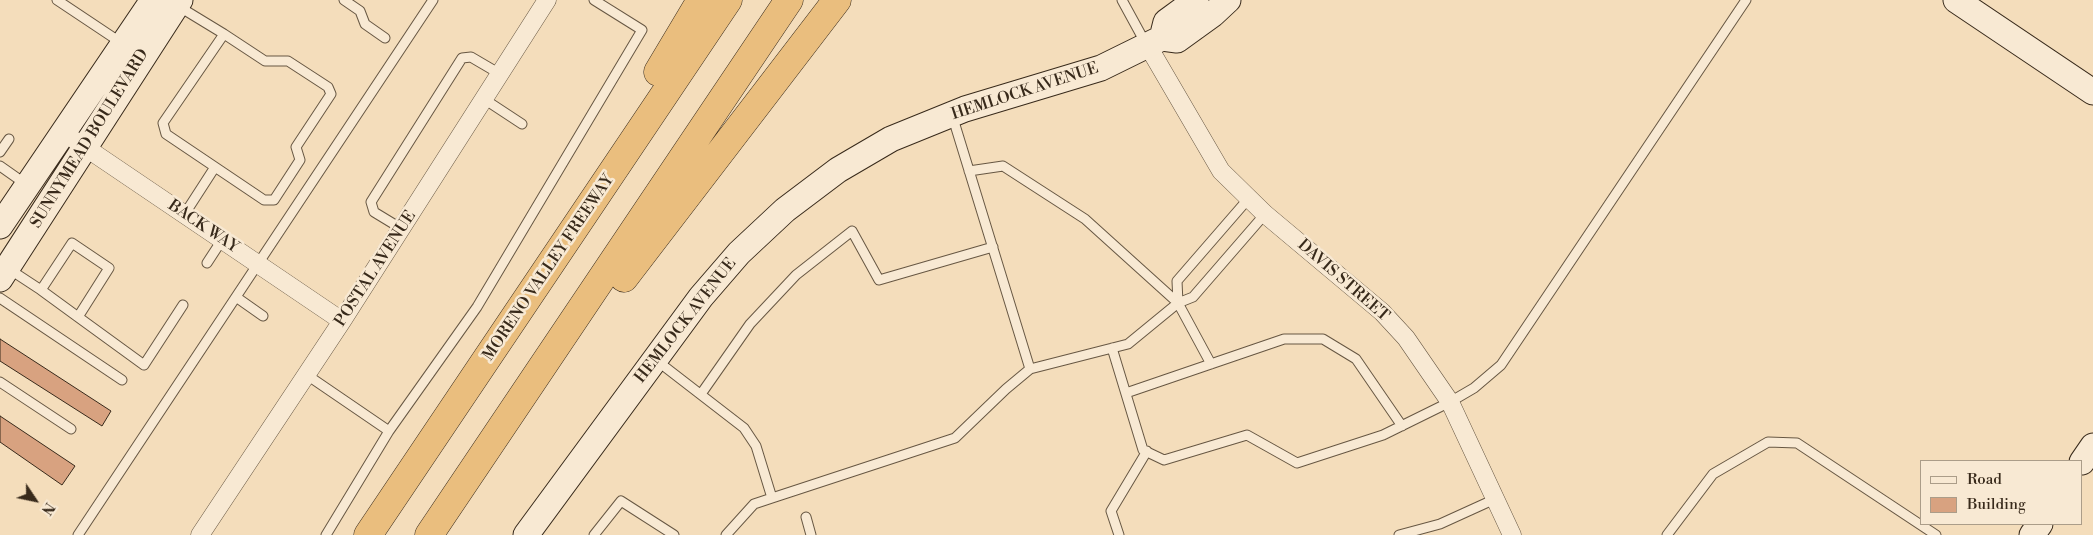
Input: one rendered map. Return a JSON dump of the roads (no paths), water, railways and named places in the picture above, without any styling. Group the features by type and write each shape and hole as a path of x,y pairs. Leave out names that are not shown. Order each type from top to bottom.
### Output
{"highway":[{"path":"410,473 701,0"},
{"name":"MORENO VALLEY FREEWAY","path":"368,535 728,0"},
{"path":"429,535 789,0"},
{"path":"452,501 837,0"}],"street":[{"name":"SUNNYMEAD BOULEVARD","path":"2,270 27,185 153,0"},
{"name":"POSTAL AVENUE","path":"200,535 342,321 547,0"},
{"path":"1155,42 1166,22 1196,0"},
{"name":"HEMLOCK AVENUE","path":"526,535 701,297 739,252 785,210 838,170 890,139 952,115 1101,68 1155,42 1177,40 1213,14 1228,0"},
{"path":"1956,0 2093,92"},
{"name":"SUNNYMEAD BOULEVARD","path":"12,239 84,147 175,2"},
{"name":"DAVIS STREET","path":"1155,42 1221,171 1265,214 1382,312 1406,338 1450,402 1512,535"},
{"name":"BACK WAY","path":"63,133 342,321"},
{"path":"2083,461 2093,446"}],"lane":[{"path":"57,0 123,44"},
{"path":"344,0 360,11 365,24 385,38"},
{"path":"78,535 434,0"},
{"path":"326,535 389,431 477,307 642,30 594,0"},
{"path":"1122,0 1155,42"},
{"path":"1112,348 1143,450 1164,460 1247,435 1297,462 1383,435 1450,402 1474,388 1501,365 1746,0"},
{"path":"175,2 224,34 265,61 288,61 328,87 331,94 296,146 300,160 274,200 264,200 166,134 163,123 224,34"},
{"path":"402,228 374,212 370,202 462,58 471,57 500,74"},
{"path":"484,100 522,124"},
{"path":"952,115 1030,369"},
{"path":"0,152 9,139"},
{"path":"0,166 27,185"},
{"path":"969,171 1003,166 1085,219 1178,303 1211,364"},
{"path":"184,214 214,167"},
{"path":"1178,303 1177,281 1249,198"},
{"path":"726,535 754,504 955,438 1006,389 1030,369 1128,344 1178,303 1193,297 1265,214"},
{"path":"700,394 750,324 796,275 852,231 879,280 992,247"},
{"path":"207,263 222,240"},
{"path":"41,290 72,243 109,268 78,317"},
{"path":"2,270 41,290 144,365 183,305"},
{"path":"236,297 263,316"},
{"path":"0,298 122,380"},
{"path":"1126,393 1284,339 1323,339 1356,359 1402,426"},
{"path":"655,360 744,428 756,446 772,498"},
{"path":"306,375 389,431"},
{"path":"0,382 71,430"},
{"path":"1667,535 1713,474 1768,442 1797,443 1920,524"},
{"path":"1119,535 1111,511 1147,451"},
{"path":"1400,535 1440,524 1495,500"},
{"path":"594,535 621,501 674,535"},
{"path":"806,517 811,535"},
{"path":"1921,525 1936,535"}]}
